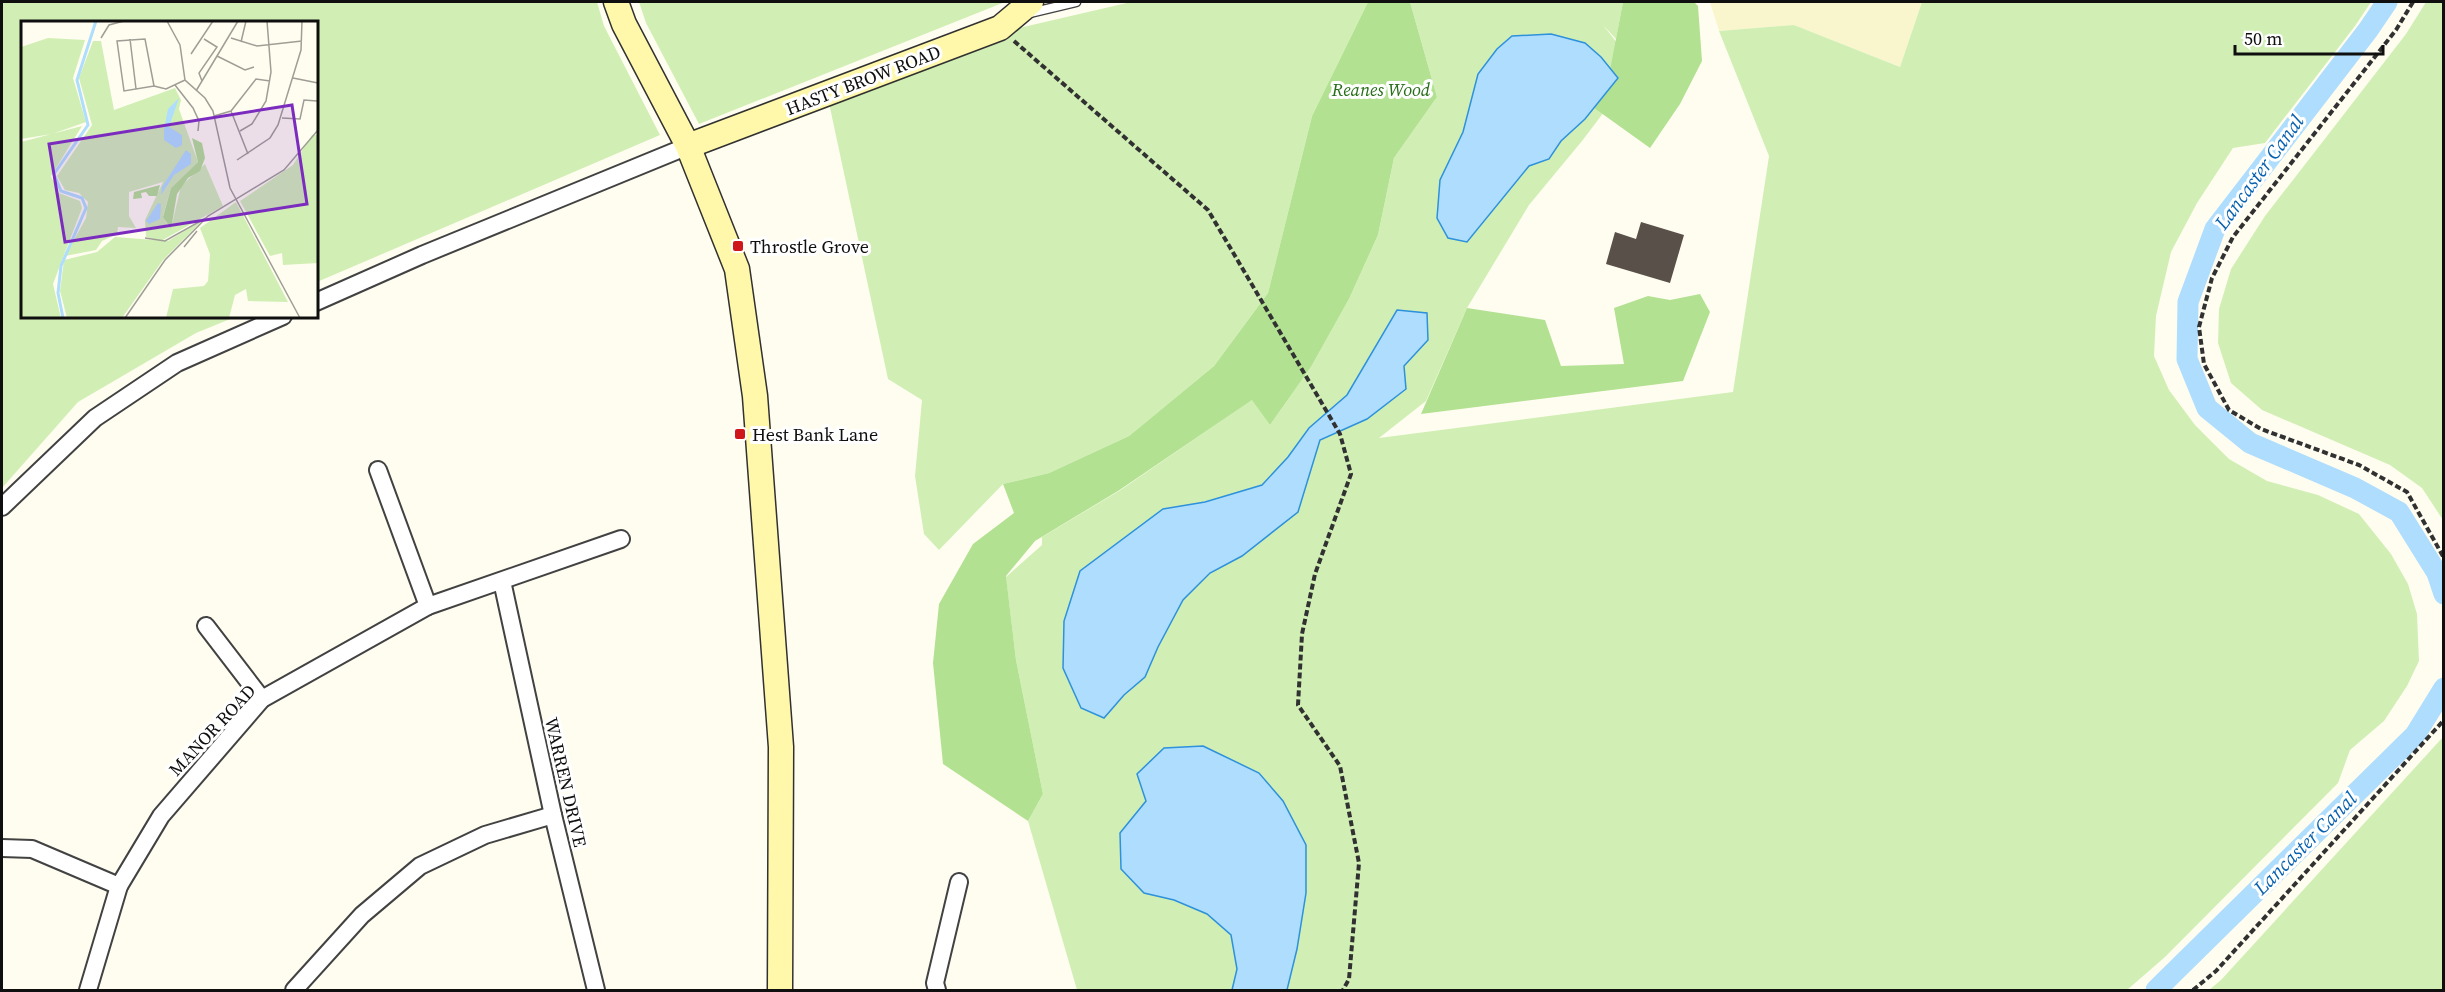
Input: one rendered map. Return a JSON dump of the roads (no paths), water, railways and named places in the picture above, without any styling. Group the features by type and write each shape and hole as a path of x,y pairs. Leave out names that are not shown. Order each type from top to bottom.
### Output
{"street":[{"path":"616,2 624,24 688,146 737,269 755,396 781,747 780,990"},
{"name":"HASTY BROW ROAD","path":"688,146 1015,16"},
{"path":"318,301 422,255 688,146"},
{"path":"2,507 95,418 177,363 278,318"},
{"path":"378,470 428,606"},
{"name":"MANOR ROAD","path":"88,990 119,886 161,816 262,699 428,606 621,538"},
{"name":"WARREN DRIVE","path":"502,581 553,815 596,990"},
{"path":"206,626 262,699"},
{"path":"294,990 362,915 420,866 485,835 553,815"},
{"path":"2,848 32,849 119,886"},
{"path":"937,990 935,983 959,882"}],"lane":[{"path":"1015,16 1076,2"}],"water":[{"path":"1551,34 1585,43 1601,57 1618,78 1585,119 1561,141 1549,159 1529,166 1467,242 1448,238 1437,218 1440,180 1463,132 1478,74 1497,49 1512,36"},
{"path":"1397,310 1427,313 1428,340 1404,366 1406,389 1367,419 1320,440 1298,512 1242,556 1210,573 1183,600 1145,677 1124,695 1104,718 1081,708 1063,668 1064,621 1080,571 1163,509 1205,502 1262,485 1288,457 1309,428 1347,395"},
{"path":"1203,746 1259,773 1283,801 1306,845 1306,893 1297,949 1287,990 1232,990 1237,969 1231,935 1207,914 1174,900 1144,893 1121,869 1120,833 1146,801 1137,774 1164,748"}],"waterway":[{"name":"Lancaster Canal","path":"2387,2 2215,229 2188,302 2187,359 2207,408 2250,443 2355,488 2399,512 2437,573 2444,594"},
{"name":"Lancaster Canal","path":"2156,990 2415,735 2444,688"}],"place":[{"name":"Throstle Grove","path":"738,246"},
{"name":"Hest Bank Lane","path":"740,434"}],"park label":[{"name":"Reanes Wood","path":"1381,89"}]}
